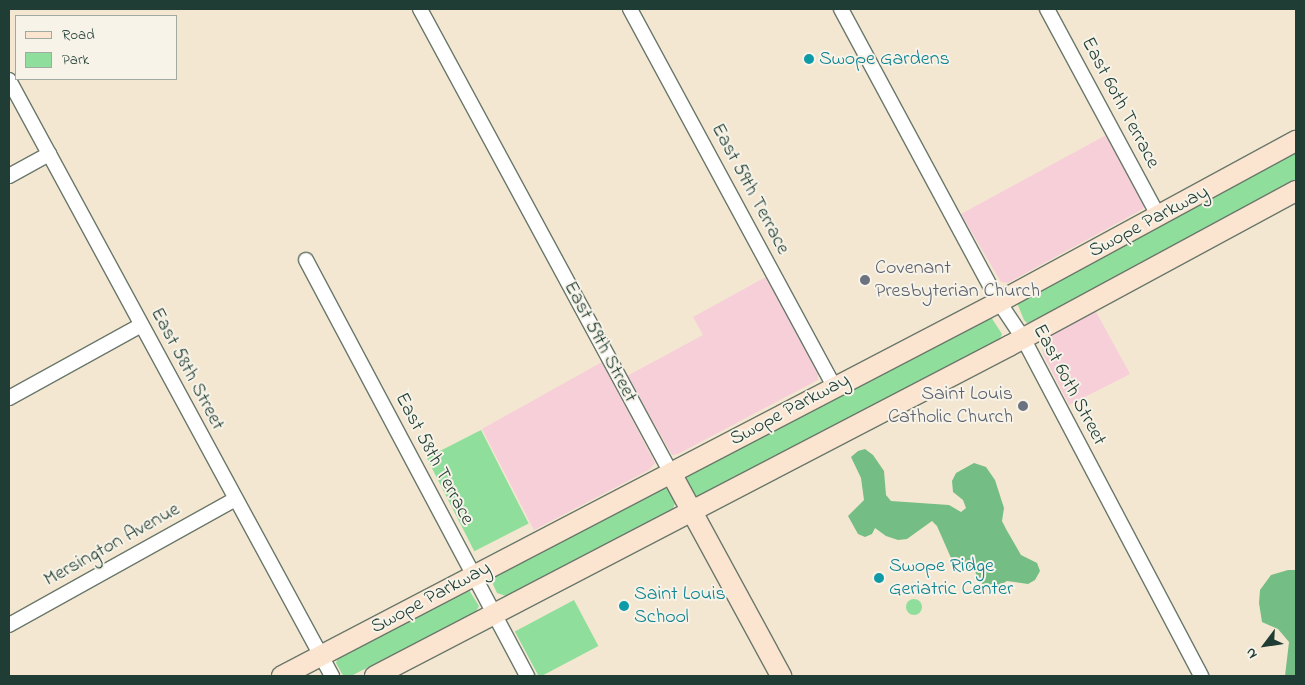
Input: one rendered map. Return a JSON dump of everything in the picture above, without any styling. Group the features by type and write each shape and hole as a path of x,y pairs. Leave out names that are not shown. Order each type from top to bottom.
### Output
{"main road":[{"name":"Swope Parkway","path":"282,676 999,302 1296,141"},
{"path":"375,676 1023,338 1296,192"},
{"name":"East 59th Street","path":"671,473 781,676"}],"street":[{"name":"East 59th Street","path":"420,9 671,473"},
{"name":"East 59th Terrace","path":"630,9 834,387"},
{"name":"East 60th Street","path":"841,9 999,302 1023,338 1201,676"},
{"name":"East 60th Terrace","path":"1047,9 1158,217"},
{"name":"East 58th Street","path":"9,80 332,676"},
{"path":"9,176 49,154"},
{"name":"East 58th Terrace","path":"306,260 527,676"},
{"path":"9,398 141,325"},
{"name":"Mersington Avenue","path":"9,625 235,499"}],"shaded area":[{"path":"1110,133 1145,201 1143,209 1008,283 1001,282 961,214"},
{"path":"766,277 818,371 818,380 678,454 672,455 627,376 703,335 693,317"},
{"path":"1095,310 1130,374 1069,405 1043,354 1042,343 1044,338"},
{"path":"602,362 655,463 649,470 534,530 482,429"}],"green space":[{"path":"1296,150 1296,179 1035,321 1027,323 1024,320 1017,303"},
{"path":"991,317 1002,334 1000,339 995,342 698,496 694,496 685,482 688,475"},
{"path":"481,430 529,524 474,551 427,458"},
{"path":"865,449 873,455 884,471 886,495 891,501 949,505 961,512 966,508 963,500 953,492 952,481 956,473 974,463 986,467 995,480 1004,508 1002,521 1006,529 1021,555 1037,563 1040,571 1035,580 1028,584 1007,581 996,587 986,587 978,580 975,571 960,566 951,558 937,526 932,521 907,539 898,540 886,536 875,528 872,534 865,537 858,534 848,516 864,500 861,478 851,457 858,451"},
{"path":"664,488 667,489 675,503 673,509 506,596 497,593 492,582 494,576"},
{"path":"1288,570 1296,570 1296,676 1285,676 1289,642 1278,629 1262,622 1259,603 1260,590 1271,575"},
{"path":"469,590 479,606 476,612 351,676 344,676 342,674 336,663 338,657"},
{"path":"911,599 917,599 922,604 920,613 911,615 906,610 906,604"},
{"path":"574,600 598,646 539,676 515,631"}],"place":[{"name":"Swope Gardens","path":"809,59"},
{"name":"Covenant Presbyterian Church","path":"865,280"},
{"name":"Saint Louis Catholic Church","path":"1023,406"},
{"name":"Swope Ridge Geriatric Center","path":"879,578"},
{"name":"Saint Louis School","path":"624,606"}]}
